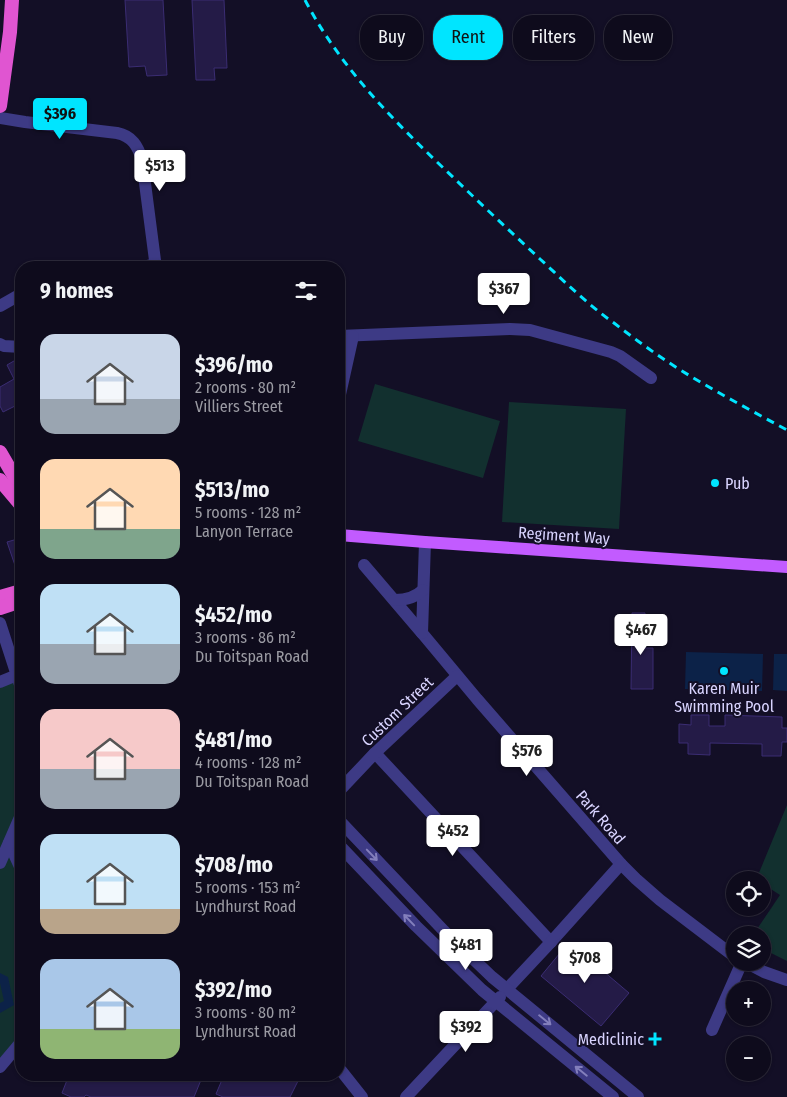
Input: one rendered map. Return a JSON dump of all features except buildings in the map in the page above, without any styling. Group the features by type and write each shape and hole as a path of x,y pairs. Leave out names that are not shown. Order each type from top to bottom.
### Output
{"highway":[{"path":"0,106 10,32 12,0"},
{"path":"0,452 15,477"},
{"path":"0,480 15,498"},
{"path":"0,597 15,593"},
{"path":"0,608 15,604"}],"main road":[{"name":"Regiment Way","path":"345,535 787,567"}],"street":[{"path":"0,118 117,132 128,135 138,148 142,160 155,261"},
{"path":"0,306 15,297"},
{"path":"345,336 510,329 530,330 611,352 652,378"},
{"path":"345,372 353,336"},
{"path":"0,344 15,347"},
{"path":"422,633 425,542"},
{"name":"Park Road","path":"364,565 457,676 621,864 660,900 726,950"},
{"path":"395,600 417,596 423,590"},
{"path":"0,623 15,669"},
{"path":"0,682 15,676"},
{"name":"Custom Street","path":"345,786 375,753 457,676"},
{"path":"375,753 551,942"},
{"path":"345,826 444,931 492,977 638,1097"},
{"path":"0,863 15,829"},
{"path":"9,843 15,856"},
{"path":"345,851 416,926 482,990 614,1097"},
{"path":"406,1097 621,864"},
{"path":"712,1030 740,971"},
{"path":"762,971 787,980"},
{"path":"0,1067 15,1049"},
{"path":"345,1076 362,1097"}],"green space":[{"path":"375,384 500,421 483,478 358,441"},
{"path":"509,402 626,409 619,529 502,522"},
{"path":"15,679 15,1050 0,1063 0,683"},
{"path":"787,805 787,961 771,953 771,926 759,926 766,916 771,916 771,908 780,895 771,889 771,871 760,871"}],"water":[{"name":"Karen Muir Swimming Pool","path":"686,652 763,654 762,691 685,689"},
{"path":"774,654 787,654 787,691 773,690"},
{"path":"0,973 8,977 14,1005 0,1013 0,1003 4,1001"}],"railway":[{"path":"305,0 336,50 354,74 393,118 467,191 576,292 604,316 647,348 695,379 787,430"}],"place":[{"name":"Pub","path":"715,483"},
{"name":"Karen Muir Swimming Pool","path":"724,671"},
{"name":"Mediclinic","path":"655,1039"}]}
